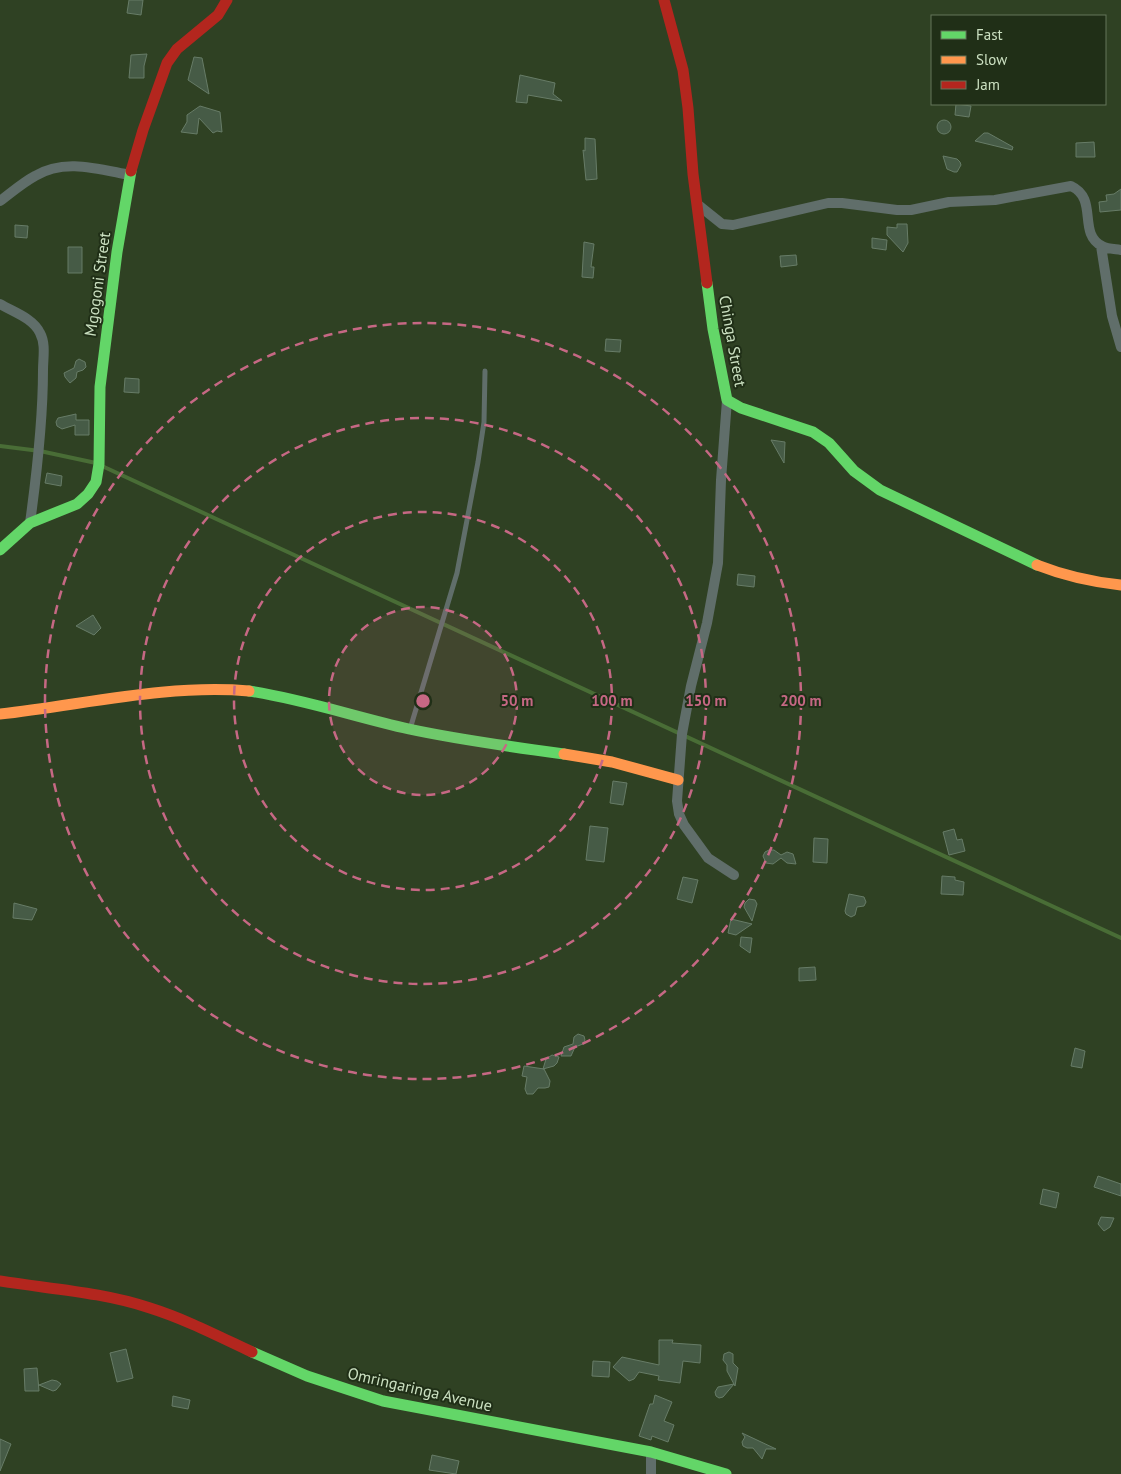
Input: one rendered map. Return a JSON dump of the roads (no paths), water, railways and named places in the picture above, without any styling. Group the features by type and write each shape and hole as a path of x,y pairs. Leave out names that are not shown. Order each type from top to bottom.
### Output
{"street":[{"name":"Mgogoni Street","path":"0,550 30,523 78,504 96,482 99,464 100,386 116,262 130,174 143,130 167,63 177,49 218,15 226,0"},
{"name":"Chinga Street","path":"664,0 683,70 697,204 713,329 727,400 735,406 805,428 817,434 860,476 873,485 1034,564 1069,575 1109,584 1121,584"},
{"path":"0,202 35,176 53,167 92,168 130,174"},
{"path":"697,204 722,224 733,224 828,203 912,210 949,202 996,200 1071,186 1083,195 1087,206 1092,236 1101,246 1112,316 1121,348"},
{"path":"1101,246 1121,250"},
{"path":"0,304 31,322 40,332 43,343 43,402 40,451 30,523"},
{"path":"727,400 718,563 707,623 689,695 682,734 677,801 679,814 684,825 708,858 734,875"},
{"path":"0,714 41,710 133,694 182,690 227,690 270,694 410,729 614,763 678,780"},
{"name":"Omringaringa Avenue","path":"0,1281 111,1298 148,1308 188,1322 295,1372 383,1401 651,1452 726,1474"},
{"path":"651,1452 651,1474"}],"lane":[{"path":"410,729 457,573 484,422 485,371"}],"waterway":[{"path":"0,446 40,451 96,463"},
{"path":"102,466 1121,938"}]}
